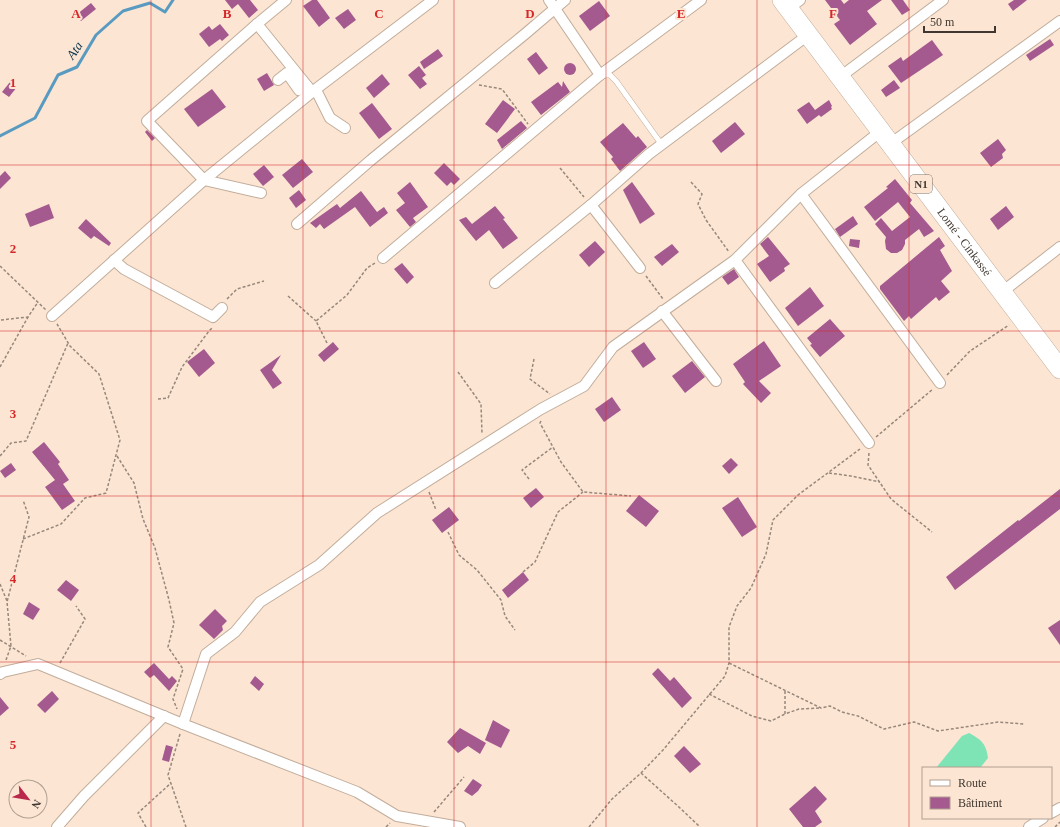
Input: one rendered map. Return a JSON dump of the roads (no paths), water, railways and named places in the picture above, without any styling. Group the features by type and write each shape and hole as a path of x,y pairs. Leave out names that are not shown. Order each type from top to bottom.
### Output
{"highway":[{"name":"Lomé - Cinkassé","path":"790,3 808,35 1020,317 1058,362"}],"street":[{"path":"261,194 204,180 147,121 256,24 286,0"},
{"path":"52,316 204,180 312,89 433,0"},
{"path":"297,224 371,160 525,34 552,4 565,0"},
{"path":"383,258 600,75 701,0"},
{"path":"840,77 943,0"},
{"path":"552,4 600,75"},
{"path":"183,724 206,654 235,632 260,602 319,564 377,513 552,403 584,386 613,347 735,260 801,194 1060,21"},
{"path":"256,24 312,89 330,118 345,128"},
{"path":"495,283 591,205 649,154 808,35"},
{"path":"278,80 287,74 299,90 312,89"},
{"path":"801,194 940,383"},
{"path":"591,205 640,268"},
{"path":"1002,292 1060,247"},
{"path":"114,260 124,270 213,317 222,308"},
{"path":"735,260 869,443"},
{"path":"665,309 716,381"},
{"path":"1,673 38,664 183,724 357,792 397,816 427,820 460,827"},
{"path":"57,827 84,796 164,716"},
{"path":"1029,827 1041,819"}],"lane":[{"path":"600,75 610,75 616,81 662,145"}],"waterway":[{"name":"Ata","path":"0,136 35,118 58,75 77,67 96,35 123,11 150,3 165,12 173,0"}]}
